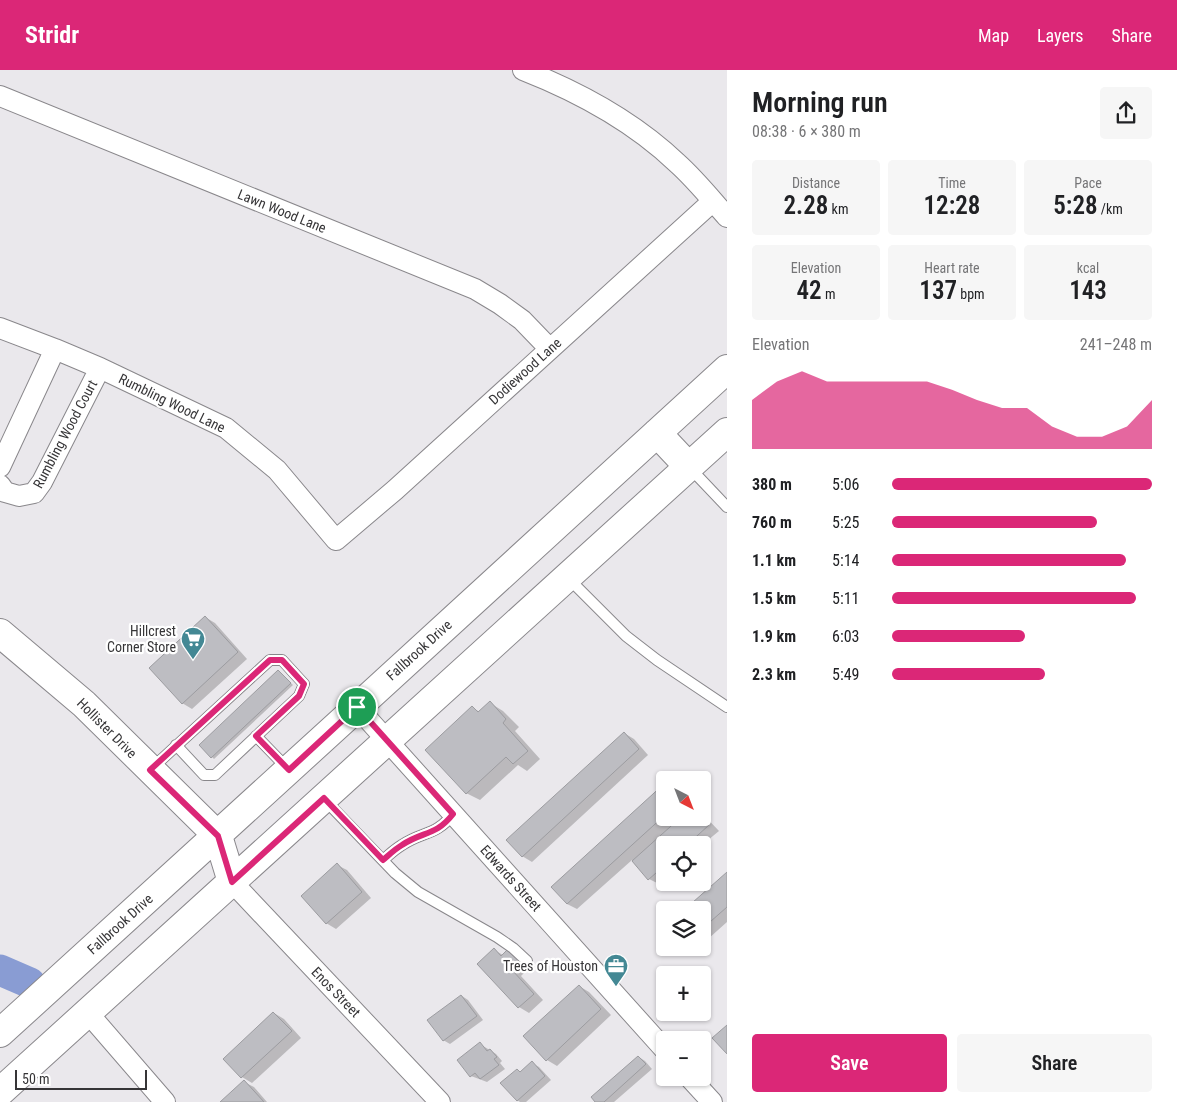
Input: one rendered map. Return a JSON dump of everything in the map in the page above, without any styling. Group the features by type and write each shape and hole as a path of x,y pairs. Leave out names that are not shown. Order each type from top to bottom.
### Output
{"main road":[{"name":"Fallbrook Drive","path":"0,1033 218,836 727,369"},
{"path":"0,1092 727,432"},
{"path":"657,433 689,467"},
{"name":"Hollister Drive","path":"0,633 84,704 218,836 232,882"}],"street":[{"path":"522,70 595,103 625,120 678,163 727,216"},
{"name":"Lawn Wood Lane","path":"0,96 475,289 522,320 549,348"},
{"name":"Dodiewood Lane","path":"336,540 395,490 549,348 713,201"},
{"name":"Rumbling Wood Lane","path":"0,328 100,368 226,428 277,470 336,540"},
{"path":"0,467 55,349"},
{"name":"Rumbling Wood Court","path":"0,485 5,492 19,496 34,493 42,482 100,368"},
{"name":"Edwards Street","path":"357,707 656,1040"},
{"name":"Enos Street","path":"232,882 440,1102"},
{"path":"88,1013 165,1102"},
{"path":"697,1086 712,1102"}],"lane":[{"path":"689,467 727,507"},
{"path":"567,577 626,636 657,660 727,707"},
{"path":"150,770 176,745 270,660 282,660 304,684 299,696 215,775 204,775 176,745"},
{"path":"256,736 289,770"},
{"path":"324,798 383,860 418,892 497,937 513,948 526,961"},
{"path":"383,860 402,844 437,830 453,814"}],"building":[{"name":"Hillcrest Corner Store","path":"205,616 238,652 182,704 149,668"},
{"path":"278,670 291,683 211,758 199,745"},
{"path":"490,701 506,719 503,723 528,751 513,764 506,757 466,794 425,750 472,706 478,712"},
{"path":"624,732 639,749 522,857 506,840"},
{"path":"656,791 656,823 567,904 551,887"},
{"path":"671,826 708,826 697,836 660,836"},
{"path":"656,840 656,873 648,880 632,861"},
{"path":"337,863 362,892 326,924 301,896"},
{"path":"727,872 727,907 711,921 711,901 694,901 706,891 711,891 711,886"},
{"path":"494,948 501,956 508,949 520,962 512,970 534,994 518,1008 477,964"},
{"path":"579,985 601,1009 546,1061 523,1036"},
{"path":"461,995 477,1016 443,1041 427,1020"},
{"path":"273,1012 292,1031 241,1078 223,1059"},
{"path":"727,1025 727,1054 712,1038"},
{"path":"480,1042 487,1051 490,1049 497,1057 494,1059 499,1065 480,1079 475,1073 470,1077 457,1060"},
{"path":"638,1056 646,1064 604,1102 595,1102 591,1097"},
{"path":"532,1061 545,1076 517,1101 500,1083 517,1069 520,1072"},
{"path":"244,1080 264,1102 220,1102"}],"waterway":[{"path":"0,970 30,983"}],"place":[{"name":"Hillcrest Corner Store","path":"193,660"},
{"name":"Trees of Houston","path":"616,987"}],"route":[{"path":"270,660 282,660 304,684 299,696 256,736 289,770 357,707 453,814 437,830 402,844 383,860 324,798 232,882 218,836 150,770 270,660"}]}
